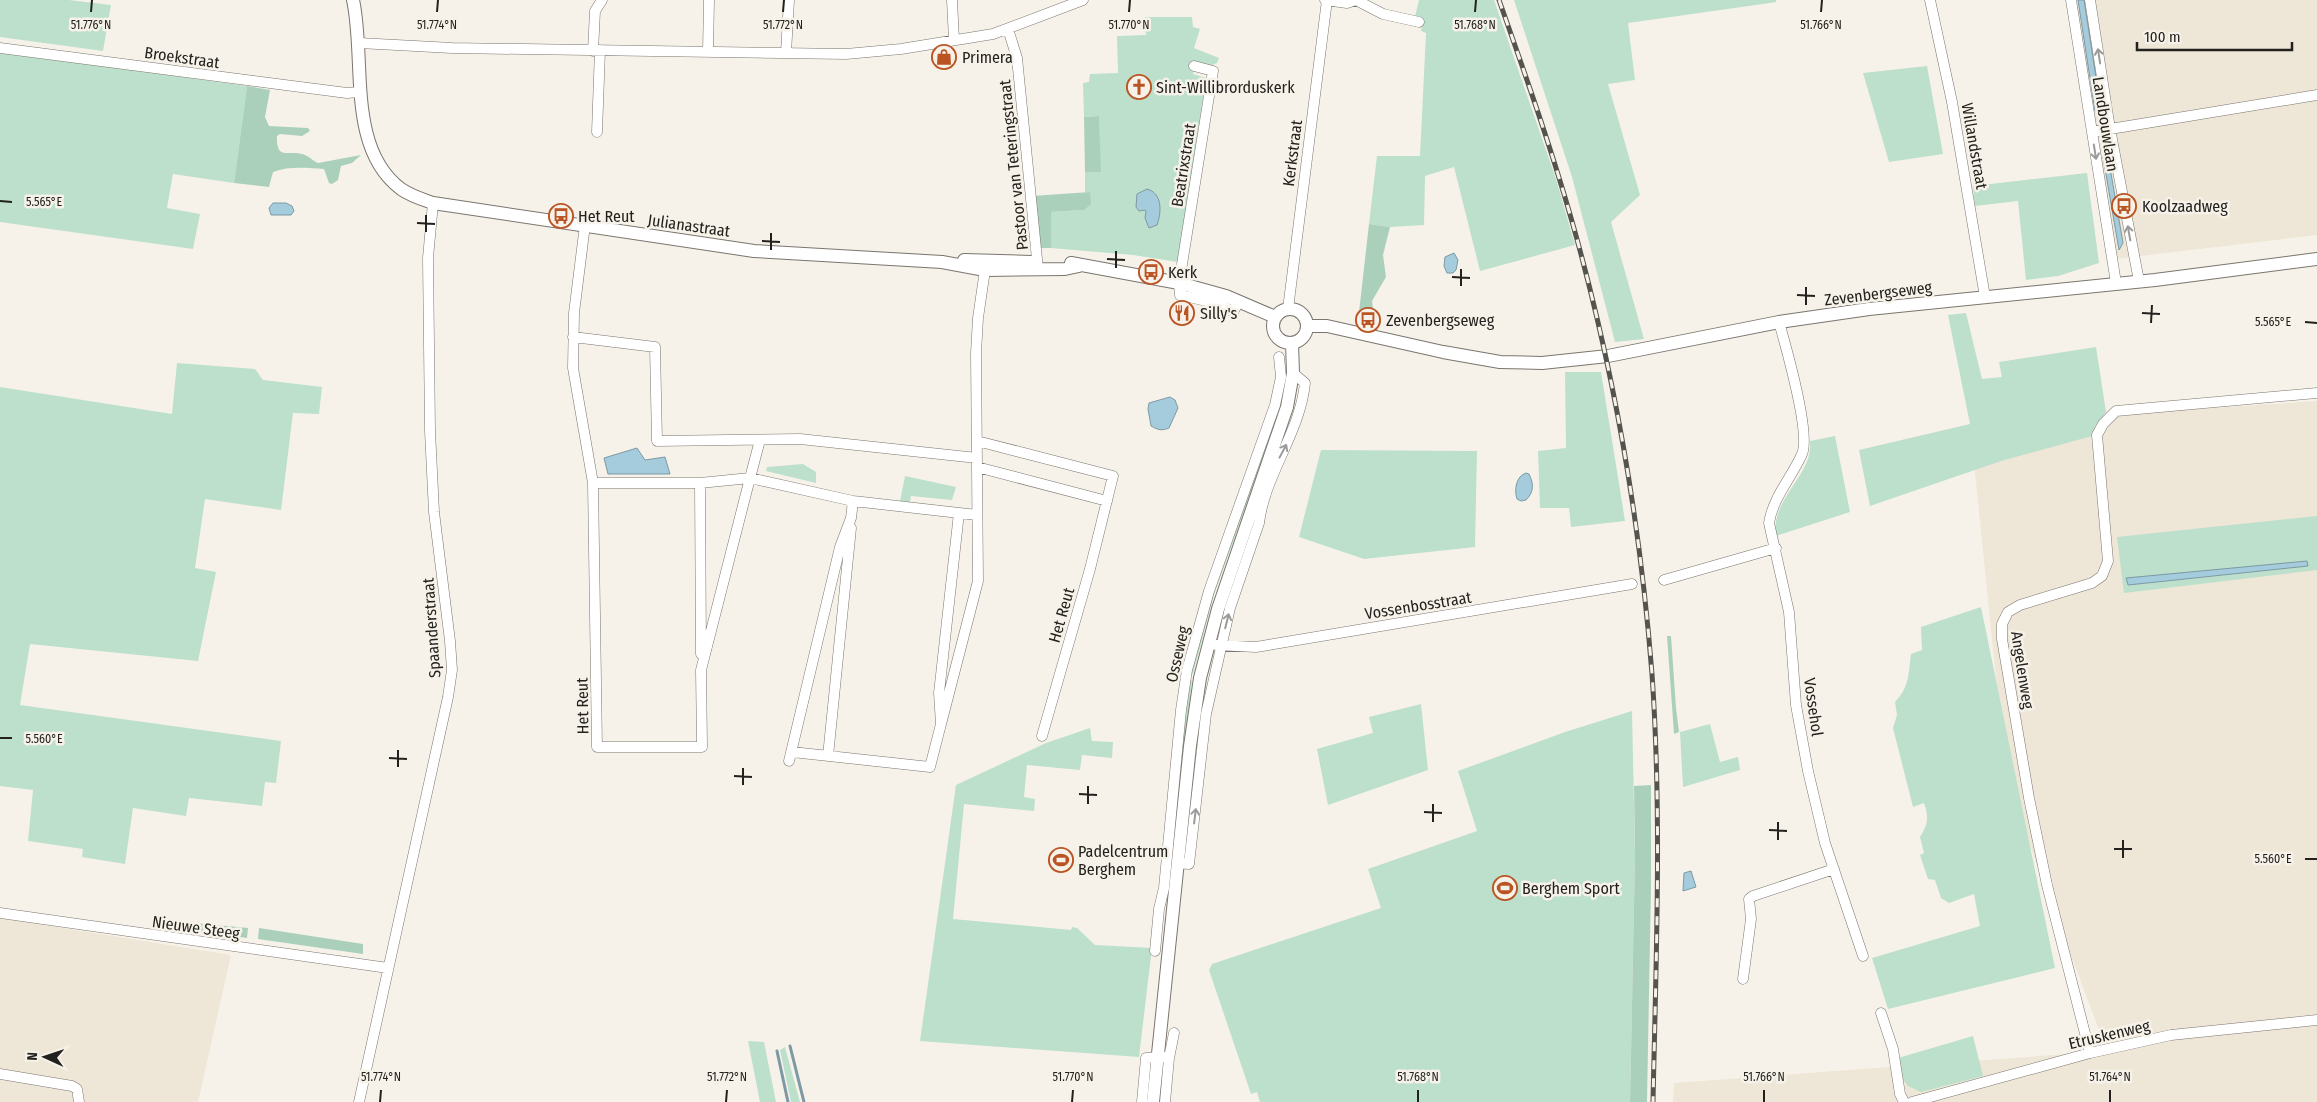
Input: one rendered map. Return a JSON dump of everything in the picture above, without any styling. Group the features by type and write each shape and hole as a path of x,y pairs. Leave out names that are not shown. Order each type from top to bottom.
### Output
{"street":[{"name":"Julianastraat","path":"353,0 359,43 362,117 368,140 388,176 400,188 413,196 433,203 754,251 1065,269 1079,266 1179,283 1239,301 1275,317"},
{"path":"597,132 595,11 602,0"},
{"path":"708,0 708,52"},
{"path":"786,53 789,0"},
{"path":"952,0 954,40"},
{"path":"359,43 452,48 786,53 865,52 901,49 993,34 1083,0"},
{"name":"Kerkstraat","path":"1288,309 1326,0 1346,3 1356,0 1383,14 1419,22"},
{"name":"Willandstraat","path":"1930,0 1952,102 1985,297"},
{"name":"Landbouwlaan","path":"2071,0 2115,280"},
{"name":"Landbouwlaan","path":"2090,0 2110,129 2138,277"},
{"name":"Pastoor van Teteringstraat","path":"1008,29 1017,58 1038,266"},
{"name":"Broekstraat","path":"0,48 248,81 360,92"},
{"name":"Beatrixstraat","path":"1179,283 1213,71 1194,66"},
{"path":"2092,132 2317,95"},
{"name":"Spaanderstraat","path":"359,1102 448,697 452,670 434,512 430,431 428,258 433,203"},
{"name":"Het Reut","path":"585,225 573,337 573,368 593,483 597,747 702,747 700,483"},
{"name":"Zevenbergseweg","path":"1307,326 1327,326 1443,352 1500,362 1542,363 1608,356 1779,322 1869,309 2039,291 2138,277 2317,259"},
{"path":"851,518 840,546 790,756 828,756 930,767 978,581 977,327 986,265"},
{"path":"1288,309 1301,313 1307,326 1302,339 1292,344 1282,342 1274,334 1273,323 1275,317 1280,312 1288,309"},
{"name":"Vossehol","path":"1779,322 1805,429 1803,452 1770,514 1769,523 1789,612 1796,705 1806,762 1825,843 1863,956"},
{"path":"573,337 655,347 657,441 800,439 977,463 1107,501"},
{"name":"Osseweg","path":"1165,1102 1163,937 1187,670 1209,591 1293,373 1292,344"},
{"name":"Osseweg","path":"1155,951 1163,937 1183,864 1191,792 1195,707 1208,642 1285,391 1279,356"},
{"name":"Osseweg","path":"1191,792 1230,608 1259,523 1263,503 1304,394 1305,383 1293,373"},
{"name":"Angelenweg","path":"2090,1053 2047,885 2035,827 2002,639 2002,624 2008,612 2020,605 2092,583 2102,576 2108,561 2097,441 2103,424 2116,411 2317,393"},
{"name":"Het Reut","path":"701,670 760,440"},
{"name":"Het Reut","path":"977,441 1113,476 1042,736"},
{"path":"593,483 700,483 750,478 853,501 977,515"},
{"path":"828,756 853,501"},
{"path":"941,724 939,692 959,512"},
{"path":"1664,580 1776,548"},
{"name":"Vossenbosstraat","path":"1208,642 1221,646 1256,647 1632,584"},
{"path":"1743,979 1751,919 1749,899 1834,869"},
{"name":"Nieuwe Steeg","path":"0,913 185,941 388,968"},
{"path":"1881,1013 1893,1049 1900,1094 1904,1102"},
{"name":"Etruskenweg","path":"1912,1102 2090,1053 2171,1035 2317,1020"},
{"name":"Osseweg","path":"1153,1102 1163,1057 1174,1033"},
{"path":"1142,1102 1146,1058 1163,1057"},
{"path":"0,1074 72,1086 77,1089 79,1102"}],"shaded area":[{"path":"2066,0 2317,0 2317,235 2107,260"},
{"path":"2317,401 2317,1102 1673,1102 1674,1083 2107,1051 2007,785 1970,424"},
{"path":"0,918 231,955 198,1102 0,1102"}],"green space":[{"path":"0,0 69,0 111,5 103,51 0,37"},
{"path":"1419,0 1494,0 1556,179 1575,245 1480,271 1454,167 1425,176 1424,225 1390,227 1369,224 1377,156 1420,156 1426,33 1421,31 1423,23 1414,21"},
{"path":"1514,0 1776,0 1776,2 1628,23 1635,80 1608,84 1640,195 1611,222 1644,339 1615,342 1572,177"},
{"path":"1145,17 1192,17 1193,27 1200,29 1194,48 1219,58 1217,63 1210,66 1194,63 1193,74 1206,78 1178,262 1133,255 1051,248 1051,212 1084,210 1090,192 1085,192 1085,172 1100,172 1099,116 1084,117 1083,83 1089,82 1090,74 1118,73 1117,36 1146,35"},
{"path":"0,52 247,86 234,183 173,174 167,208 200,214 193,249 0,222"},
{"path":"1927,66 1943,154 1889,162 1863,73"},
{"path":"247,86 270,90 265,117 269,126 308,128 310,131 302,136 280,134 277,136 277,144 281,152 299,153 318,163 361,155 352,163 341,166 338,180 332,184 329,183 324,169 305,168 292,168 273,172 269,187 234,183"},
{"path":"1099,116 1101,172 1085,172 1084,117"},
{"path":"2087,173 2099,263 2058,276 2026,280 2018,201 1975,206 1973,186"},
{"path":"1090,192 1091,204 1084,210 1051,212 1051,248 1037,248 1032,196"},
{"path":"1369,224 1390,227 1383,255 1386,277 1372,301 1375,325 1358,321"},
{"path":"1966,313 1982,379 2002,377 1999,362 2096,347 2106,412 2095,426 2092,436 2001,461 1870,506 1859,450 1970,424 1948,315"},
{"path":"177,363 255,369 263,380 322,387 319,414 293,413 281,510 205,499 195,568 216,572 198,661 30,644 20,705 281,741 276,783 265,782 262,806 189,798 186,816 133,808 125,864 82,857 83,849 28,841 33,790 0,786 0,387 172,414"},
{"path":"1565,372 1601,372 1625,521 1571,527 1569,508 1540,508 1538,451 1566,448"},
{"path":"1279,403 1281,403 1281,409 1214,595 1193,674 1190,673 1206,615"},
{"path":"1835,436 1850,512 1776,536 1776,522 1779,510 1806,465 1810,441"},
{"path":"1321,450 1477,451 1475,547 1364,559 1299,537"},
{"path":"803,464 816,472 816,483 766,471 767,467"},
{"path":"905,476 956,487 952,500 911,496 910,502 900,501"},
{"path":"2317,516 2317,570 2124,593 2117,537"},
{"path":"1981,607 2055,968 1888,1009 1872,958 1980,926 1974,894 1949,903 1941,898 1935,880 1928,879 1920,855 1924,853 1920,837 1927,821 1926,808 1924,803 1913,807 1893,728 1897,715 1895,702 1906,685 1911,654 1922,650 1921,627"},
{"path":"1667,636 1671,636 1679,732 1674,734"},
{"path":"1188,679 1192,680 1171,875 1166,903"},
{"path":"1421,704 1428,770 1328,805 1317,749 1373,733 1369,717"},
{"name":"Berghem Sport","path":"1632,711 1635,855 1630,1102 1260,1102 1257,1092 1251,1094 1209,970 1212,964 1381,908 1368,869 1477,831 1458,771 1565,732"},
{"path":"1710,724 1720,762 1738,757 1740,770 1683,787 1680,732"},
{"path":"1090,728 1092,741 1113,742 1112,758 1082,755 1080,770 1027,765 1024,797 1035,799 1034,811 964,804 953,919 1071,930 1072,927 1077,928 1095,945 1152,948 1139,1057 920,1041 956,785 1046,743"},
{"path":"1651,785 1647,1102 1630,1102 1635,855 1634,786"},
{"path":"163,920 248,928 247,938 163,926"},
{"path":"259,928 363,944 363,954 258,939"},
{"path":"1973,1036 1983,1076 1921,1092 1908,1086 1903,1079 1898,1058"},
{"path":"748,1041 764,1042 776,1102 760,1102"},
{"path":"785,1047 800,1102 791,1102 780,1050"}],"water":[{"path":"2078,0 2084,0 2101,110 2095,111"},
{"path":"2108,156 2123,243 2119,250 2103,157"},
{"path":"1147,189 1156,194 1160,203 1157,225 1149,228 1145,218 1145,210 1139,211 1136,207 1137,194"},
{"path":"273,203 286,203 292,206 294,211 291,215 271,215 269,208"},
{"path":"1454,253 1458,260 1456,270 1453,273 1447,273 1444,266 1445,257"},
{"path":"1170,397 1175,400 1178,408 1169,428 1160,430 1151,426 1148,409 1149,403"},
{"path":"637,448 645,460 665,457 670,474 608,474 604,458"},
{"path":"1526,473 1531,478 1531,494 1526,500 1521,501 1517,499 1516,488 1520,477"},
{"path":"2307,561 2308,566 2128,585 2126,578"},
{"path":"1691,871 1696,887 1683,891 1684,873"}],"waterway":[{"path":"790,1046 804,1102"},
{"path":"777,1051 788,1102"}],"railway":[{"path":"1499,0 1554,160 1582,258 1607,361 1635,516 1652,674 1657,781 1658,834 1653,1102"}],"place":[{"name":"Primera","path":"944,57"},
{"name":"Sint-Willibrorduskerk","path":"1139,87"},
{"name":"Koolzaadweg","path":"2124,206"},
{"name":"Het Reut","path":"561,216"},
{"name":"Kerk","path":"1151,272"},
{"name":"Silly's","path":"1182,313"},
{"name":"Zevenbergseweg","path":"1368,320"},
{"name":"Padelcentrum Berghem","path":"1061,860"},
{"name":"Berghem Sport","path":"1505,888"}]}
